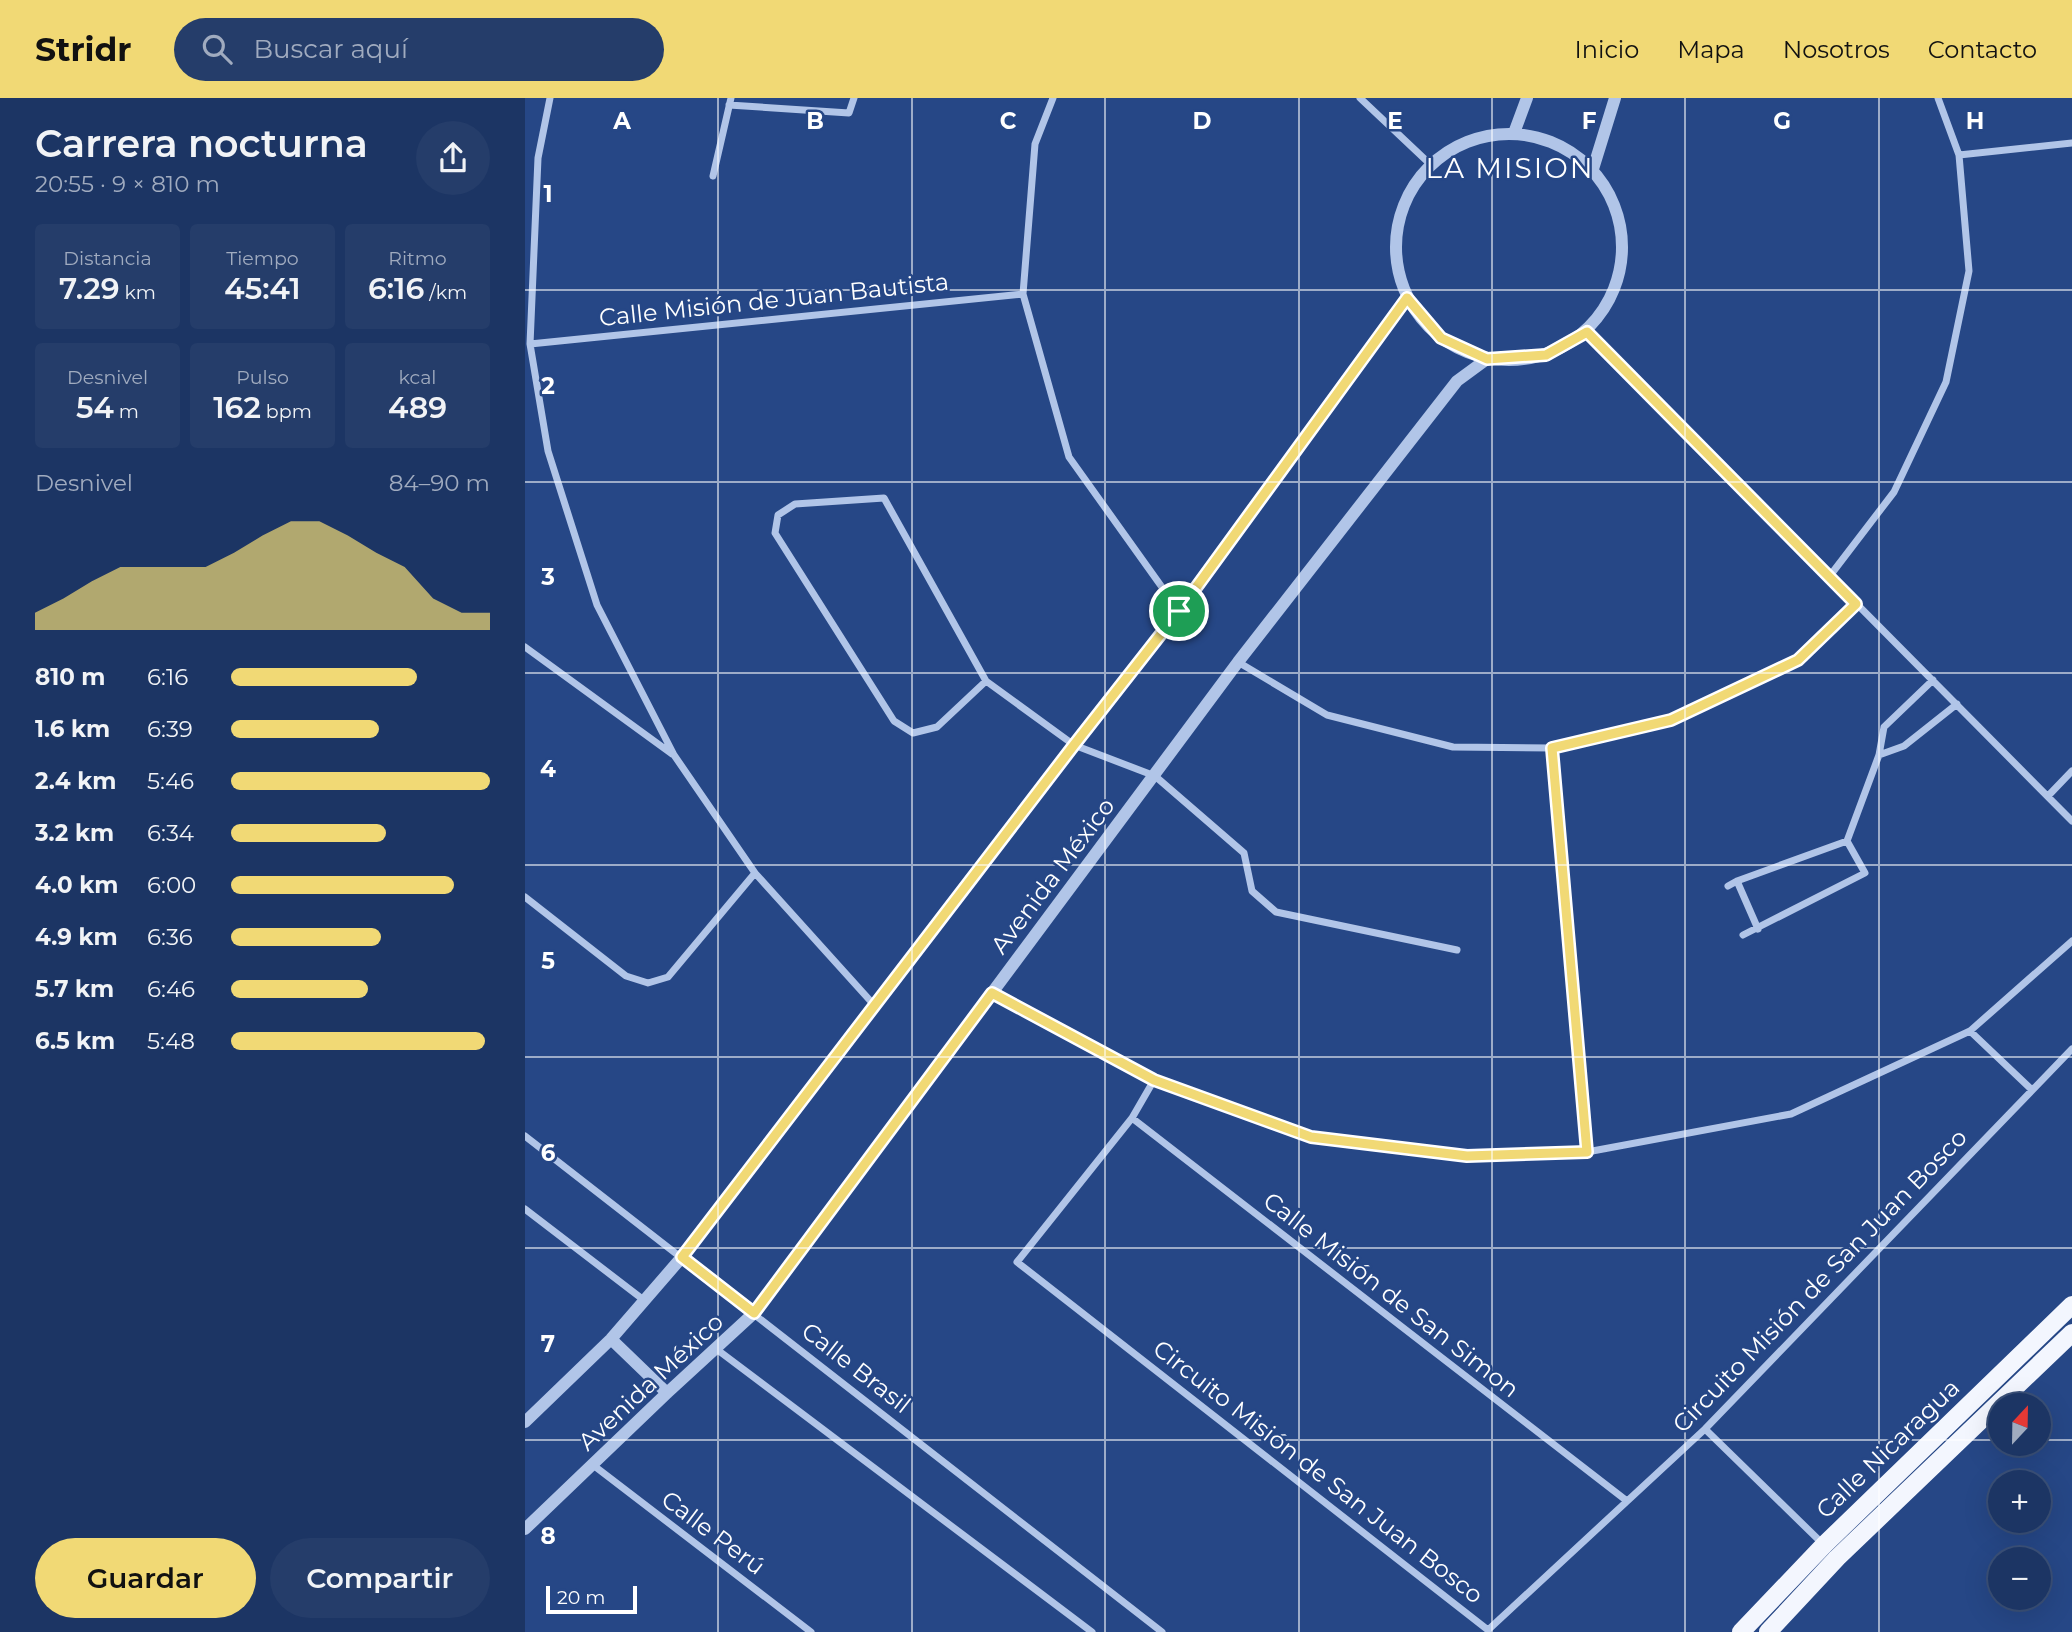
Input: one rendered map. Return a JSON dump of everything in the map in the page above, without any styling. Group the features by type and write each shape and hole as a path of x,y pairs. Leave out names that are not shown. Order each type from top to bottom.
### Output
{"main road":[{"name":"Calle Nicaragua","path":"1768,1632 1831,1552 2072,1305"},
{"name":"Calle Nicaragua","path":"1741,1632 2072,1333"}],"street":[{"path":"550,98 538,158 530,344 548,451 597,605 674,755 754,873 875,1006"},
{"path":"713,176 730,101 849,113 854,98"},
{"path":"1053,98 1035,144 1023,295 1069,457 1179,611"},
{"path":"1360,98 1431,165"},
{"path":"1514,132 1527,98"},
{"path":"1593,169 1615,98"},
{"path":"1829,577 1894,492 1946,382 1969,271 1959,155 1938,98"},
{"path":"1514,132 1556,142 1593,169 1623,230 1613,296 1587,332 1546,355 1487,359 1441,338 1407,298 1395,253 1401,211 1413,185 1440,155 1471,139 1514,132"},
{"path":"1959,155 2072,143"},
{"name":"Calle Misión de Juan Bautista","path":"530,344 1023,295"},
{"path":"525,1422 611,1339 682,1257 1179,611 1407,298"},
{"path":"1587,332 2072,821"},
{"name":"Avenida México","path":"525,1530 754,1313 1238,662 1457,381 1487,359"},
{"path":"986,681 937,727 913,733 894,721 775,533 778,515 795,504 884,498 986,681 1074,745 1155,776 1244,853 1252,891 1276,912 1457,950"},
{"path":"1238,662 1328,715 1453,747 1552,748 1671,720 1798,660 1856,604"},
{"path":"525,648 674,755"},
{"path":"1728,886 1847,841 1879,755 1884,727 1933,680"},
{"path":"1879,755 1905,746 1957,704"},
{"path":"1552,748 1587,1152"},
{"path":"2048,796 2072,771"},
{"path":"1743,935 1865,873 1847,841"},
{"path":"525,897 626,976 647,983 668,976 754,873"},
{"path":"1737,881 1758,929"},
{"path":"992,993 1154,1080 1311,1137 1467,1156 1587,1152 1791,1114 1970,1031 2072,940"},
{"path":"1970,1031 2032,1090"},
{"name":"Circuito Misión de San Juan Bosco","path":"1154,1080 1132,1118 1017,1262 1488,1630 1705,1429 2072,1048"},
{"name":"Calle Misión de San Simon","path":"1132,1118 1627,1501"},
{"name":"Calle Brasil","path":"525,1136 1162,1632"},
{"path":"525,1209 645,1301"},
{"path":"611,1339 667,1393"},
{"path":"715,1348 1092,1632"},
{"path":"1705,1429 1831,1552"},
{"name":"Calle Perú","path":"593,1465 811,1632"}],"district":[{"name":"LA MISION","path":"1510,168"}],"route":[{"path":"1407,298 1441,338 1487,359 1546,355 1587,332 1856,604 1798,660 1671,720 1552,748 1587,1152 1467,1156 1311,1137 1154,1080 992,993 754,1313 682,1257 1179,611 1407,298"}]}
